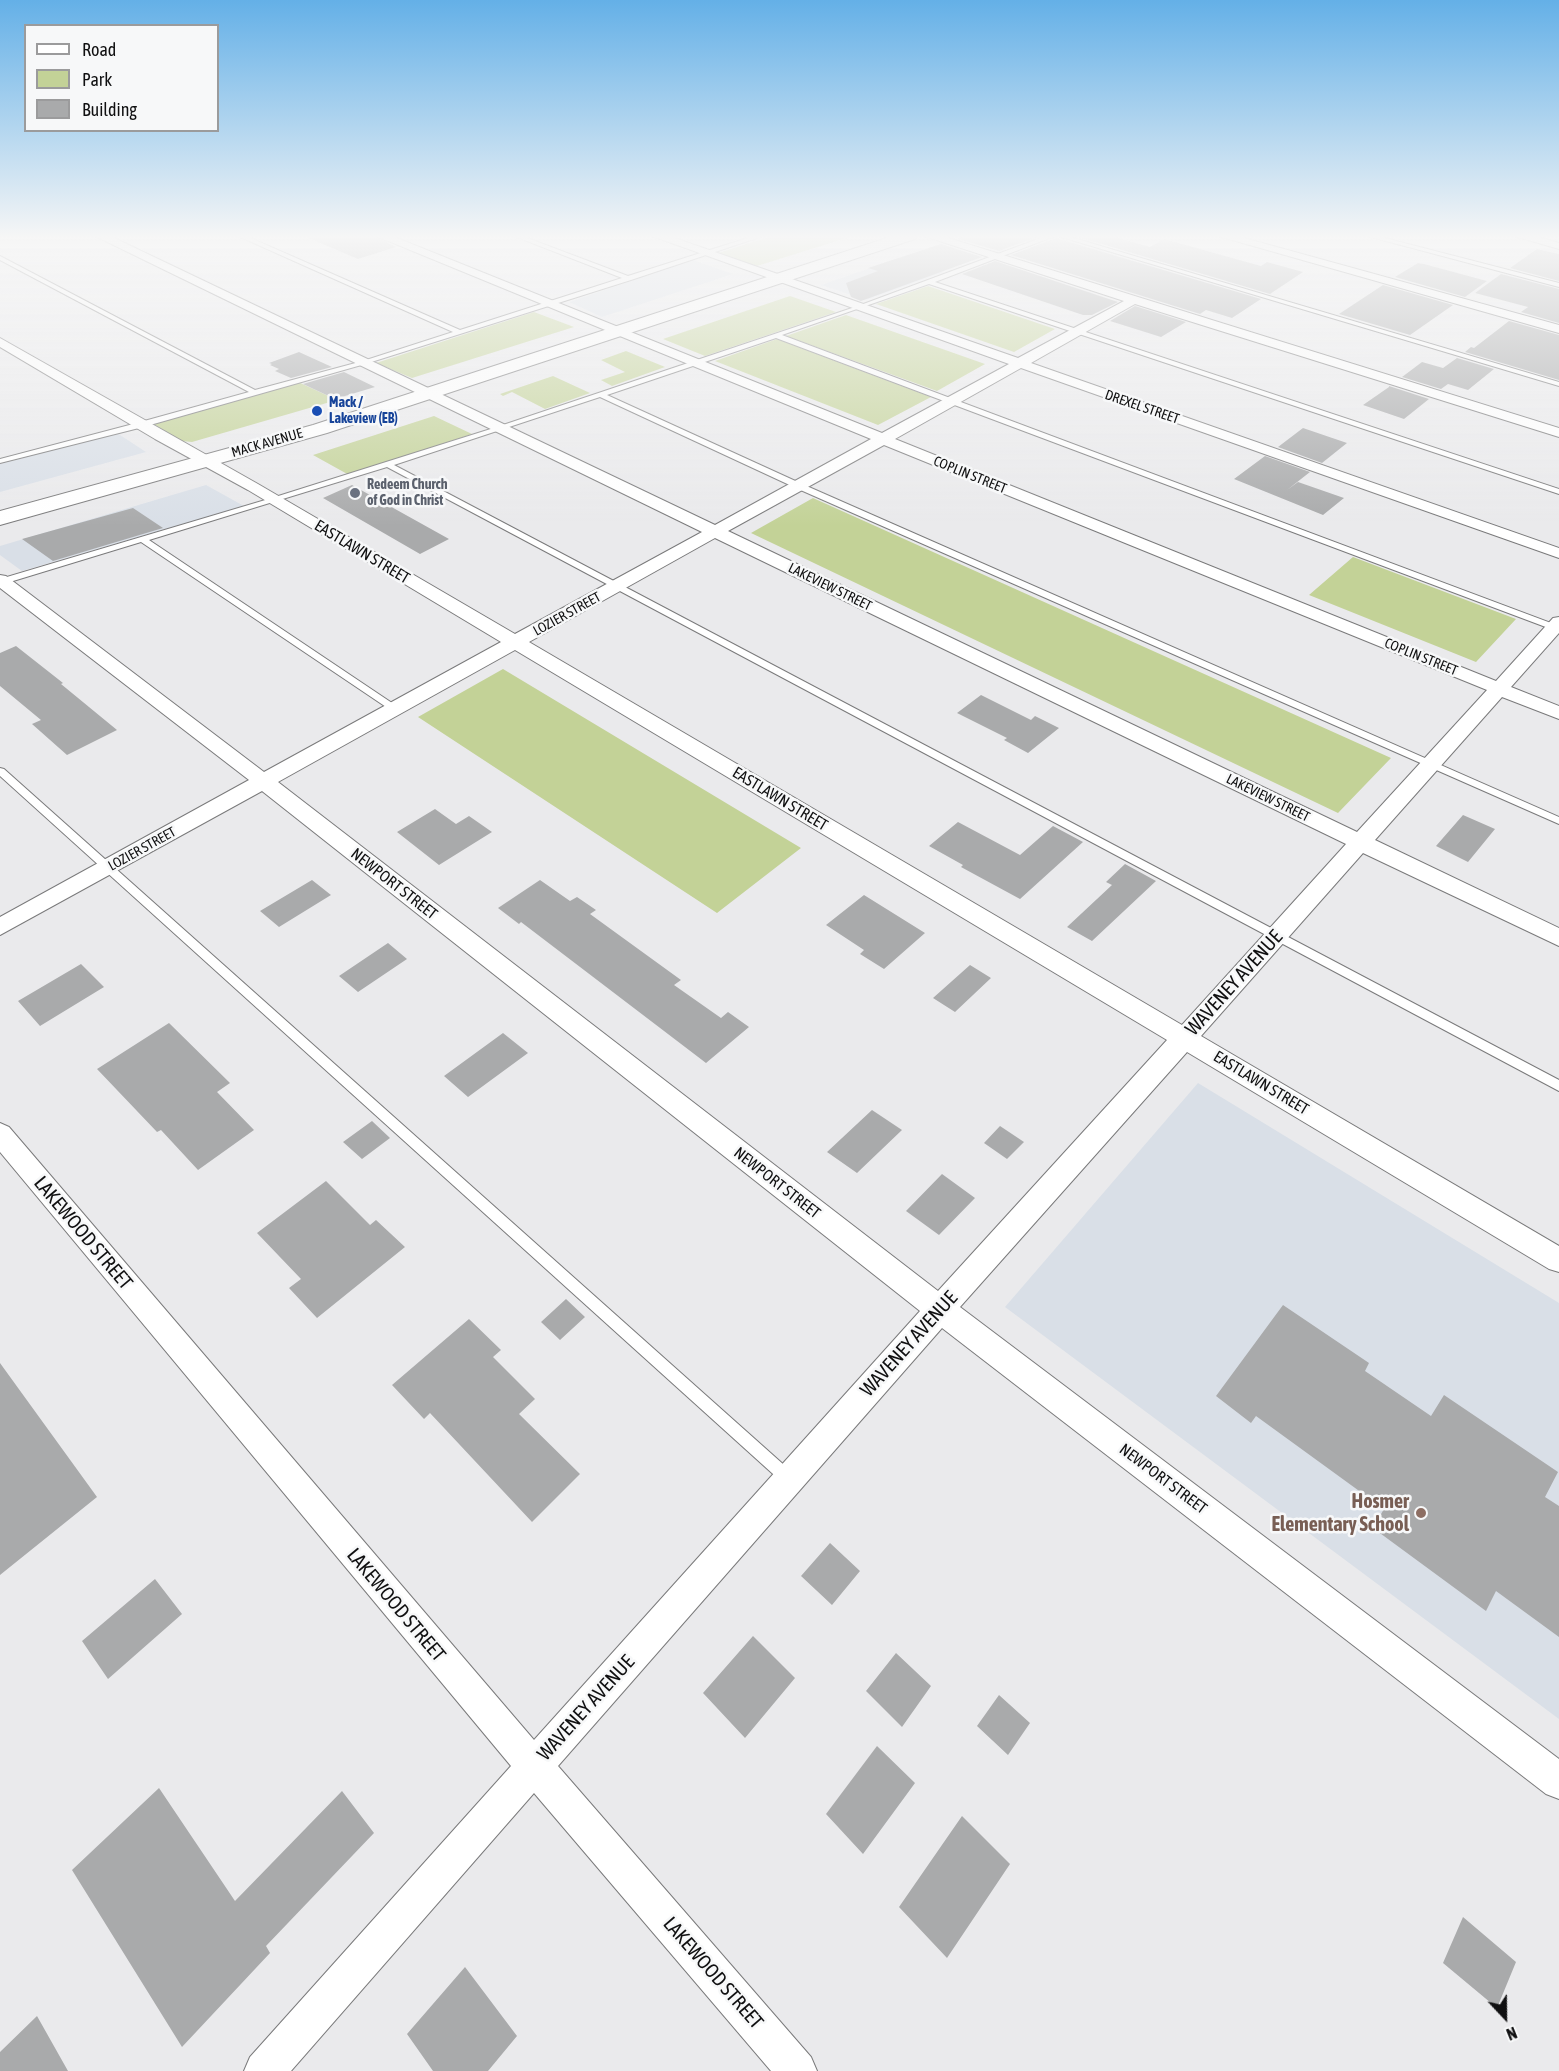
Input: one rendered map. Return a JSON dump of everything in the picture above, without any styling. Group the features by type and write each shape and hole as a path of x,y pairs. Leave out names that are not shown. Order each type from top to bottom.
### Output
{"main road":[{"name":"MACK AVENUE","path":"0,518 320,429 615,333"}],"street":[{"name":"LAKEVIEW STREET","path":"300,333 1559,938"},
{"name":"COPLIN STREET","path":"619,333 1559,713"},
{"name":"DREXEL STREET","path":"933,333 1559,553"},
{"name":"LOZIER STREET","path":"0,927 1074,333"},
{"path":"1238,333 1559,433"},
{"name":"EASTLAWN STREET","path":"0,342 140,425 275,500 1559,1260"},
{"name":"NEWPORT STREET","path":"1,581 264,782 940,1309 1559,1780"},
{"name":"WAVENEY AVENUE","path":"264,2071 940,1309 1557,626"},
{"name":"LAKEWOOD STREET","path":"0,1134 534,1767 797,2071"}],"lane":[{"path":"141,333 254,392"},
{"path":"0,461 140,425 461,333"},
{"path":"1,581 389,465 782,333"},
{"path":"1082,333 1559,492"},
{"path":"1386,333 1559,384"},
{"path":"775,335 1557,626"},
{"path":"599,394 799,486 1559,821"},
{"path":"0,452 10,459"},
{"path":"389,465 1559,1086"},
{"path":"143,540 395,709"},
{"path":"0,771 789,1479"}],"shaded area":[{"path":"117,433 146,452 0,492 0,464"},
{"path":"206,485 244,506 22,571 0,555 0,546"},
{"name":"Hosmer Elementary School","path":"1198,1083 1559,1303 1559,1719 1005,1307"}],"green space":[{"path":"470,333 556,333 412,378 376,363"},
{"path":"682,333 775,333 705,356 663,339"},
{"path":"796,333 896,333 985,364 937,391 786,336"},
{"path":"958,333 1048,333 1014,352"},
{"path":"777,339 931,397 878,425 715,361"},
{"path":"626,351 665,367 612,386 601,380 625,372 601,360"},
{"path":"553,376 590,393 545,409 512,392 503,396 500,394"},
{"path":"296,381 337,400 192,442 181,441 152,423"},
{"path":"434,416 472,434 349,475 313,455"},
{"path":"813,498 1391,758 1338,813 751,533"},
{"path":"1353,557 1516,619 1476,662 1309,595"},
{"path":"503,669 801,848 717,913 418,717"}],"building":[{"path":"1147,333 1168,333 1161,337"},
{"path":"1494,333 1551,333 1559,335 1559,380 1465,352 1471,347 1474,348"},
{"path":"299,352 332,367 291,378 275,371 279,369 269,363"},
{"path":"1457,358 1494,369 1468,390 1448,384 1441,389 1402,377 1422,362 1443,368"},
{"path":"344,372 375,387 335,399 303,384"},
{"path":"1389,387 1429,399 1404,419 1363,405"},
{"path":"1303,428 1347,443 1322,463 1278,447"},
{"path":"1265,456 1310,472 1287,490 1298,482 1344,498 1323,515 1234,479"},
{"path":"352,485 449,539 420,554 323,498"},
{"path":"133,508 163,528 53,561 22,539"},
{"path":"16,646 117,730 67,755 32,724 41,720 0,686 0,653"},
{"path":"981,695 1031,720 1035,716 1059,728 1028,753 1004,740 1007,738 957,713"},
{"path":"435,809 456,824 469,816 492,832 439,865 397,832"},
{"path":"1463,815 1495,829 1468,862 1436,846"},
{"path":"958,822 1020,855 1053,826 1083,842 1020,899 961,867 963,865 929,846"},
{"path":"1125,864 1156,881 1092,941 1067,927 1112,885 1106,882"},
{"path":"312,880 331,895 279,927 260,911"},
{"path":"540,880 570,901 577,897 596,910 590,914 681,980 674,985 721,1018 728,1012 749,1027 706,1063 521,922 519,924 498,908"},
{"path":"864,895 925,933 884,969 860,954 864,950 826,925"},
{"path":"388,943 407,959 358,992 339,976"},
{"path":"81,964 104,987 40,1026 18,1001"},
{"path":"970,965 991,978 955,1012 933,998"},
{"path":"169,1023 230,1083 217,1092 254,1130 198,1170 161,1130 157,1132 97,1069"},
{"path":"503,1033 528,1053 468,1097 444,1076"},
{"path":"872,1110 902,1130 857,1173 827,1152"},
{"path":"372,1121 390,1138 362,1159 343,1142"},
{"path":"1000,1126 1024,1142 1007,1159 984,1143"},
{"path":"942,1174 975,1198 939,1235 906,1211"},
{"path":"326,1181 370,1225 376,1220 405,1247 317,1318 289,1288 301,1279 257,1233"},
{"path":"566,1299 585,1317 560,1340 541,1322"},
{"path":"1283,1305 1369,1363 1365,1371 1431,1416 1444,1395 1558,1472 1545,1497 1559,1506 1559,1637 1496,1591 1486,1611 1373,1528 1384,1509 1256,1416 1251,1423 1216,1396"},
{"path":"469,1319 501,1350 493,1357 535,1399 519,1414 580,1474 532,1522 430,1413 424,1419 392,1385"},
{"path":"0,1363 97,1497 0,1575"},
{"path":"830,1543 860,1571 832,1605 801,1576"},
{"path":"155,1579 182,1614 108,1679 82,1641"},
{"path":"753,1636 795,1678 745,1738 703,1693"},
{"path":"896,1653 931,1686 902,1727 866,1691"},
{"path":"999,1695 1030,1723 1008,1755 977,1726"},
{"path":"877,1746 915,1783 863,1854 826,1814"},
{"path":"159,1788 235,1901 342,1791 374,1833 266,1946 270,1953 182,2047 72,1870"},
{"path":"962,1816 1010,1864 947,1958 899,1907"},
{"path":"1463,1917 1516,1962 1497,2008 1443,1963"},
{"path":"465,1967 517,2036 488,2071 433,2071 407,2034"},
{"path":"37,2016 68,2071 0,2071 0,2052"}],"place":[{"name":"Mack / Lakeview (EB)","path":"317,411"},
{"name":"Redeem Church of God in Christ","path":"355,493"},
{"name":"Hosmer Elementary School","path":"1421,1513"}]}
